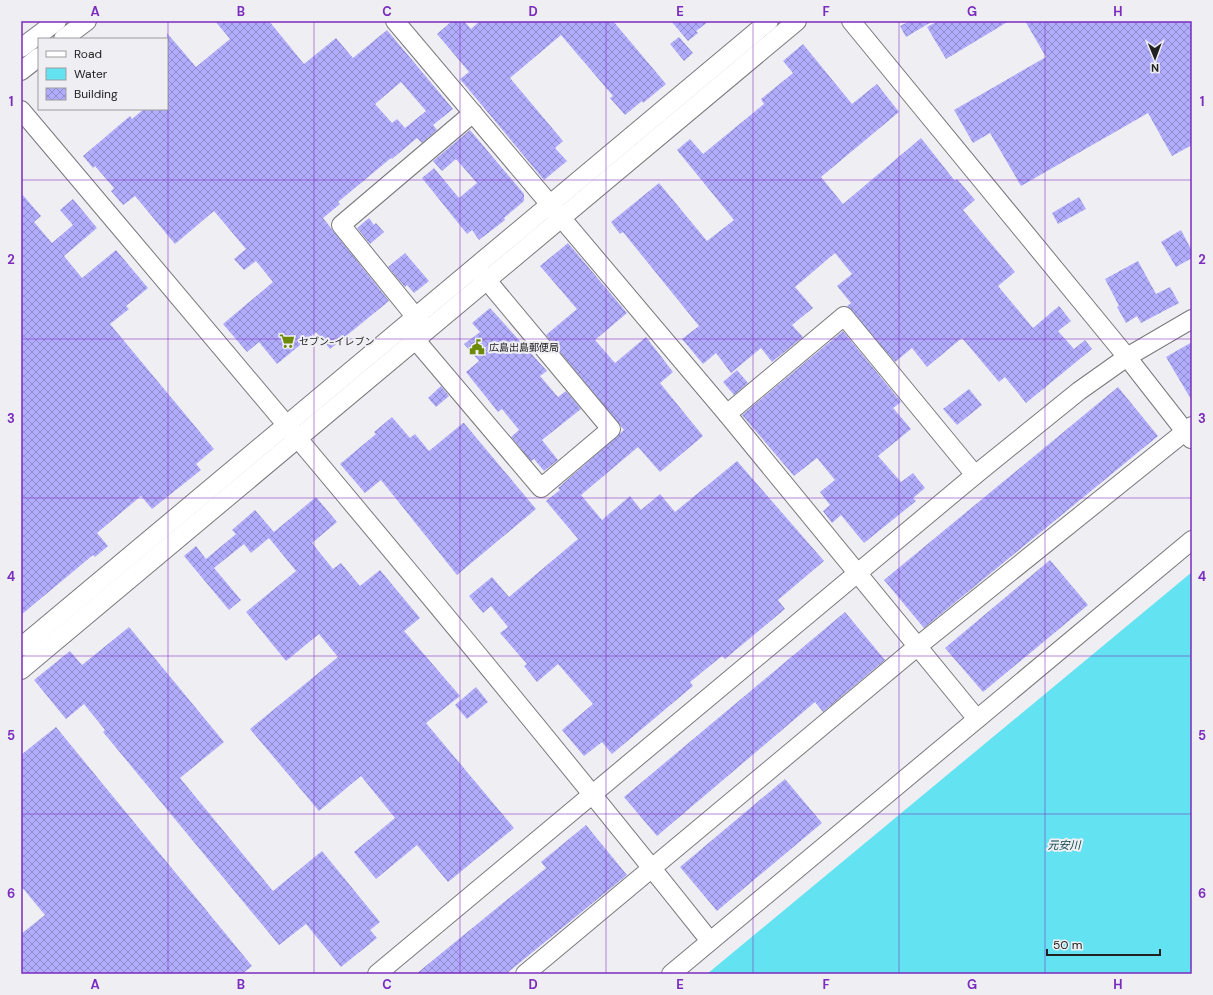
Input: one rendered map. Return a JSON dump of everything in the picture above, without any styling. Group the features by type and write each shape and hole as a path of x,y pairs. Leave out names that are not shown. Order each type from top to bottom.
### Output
{"street":[{"path":"21,48 57,21"},
{"path":"64,38 87,21"},
{"path":"395,21 727,414 977,719"},
{"path":"769,21 287,426 21,646 27,665 797,21"},
{"path":"525,974 918,646 1189,432 851,21"},
{"path":"21,71 38,58"},
{"path":"21,110 299,439 592,794 710,941"},
{"path":"473,113 341,225 410,322 541,488 611,429 476,267"},
{"path":"727,414 844,316 975,475"},
{"path":"377,974 975,475 1079,391 1127,357 1192,320"},
{"path":"671,974 1192,540"}],"water":[{"name":"元安川","path":"1192,572 1192,974 707,974"}],"building":[{"path":"215,21 269,21 304,64 336,38 353,58 387,30 453,109 433,125 437,130 422,143 417,138 338,202 340,204 323,218 389,301 330,349 316,332 277,364 259,342 247,352 223,324 273,282 256,261 244,270 234,259 246,249 214,211 175,244 135,196 123,205 111,191 114,188 95,166 93,168 83,156 130,116 132,119 143,110 168,110 167,33 196,67 230,39","holes":["401,82 426,111 405,128 397,119 392,123 375,104"]},
{"path":"452,21 464,21 471,29 480,21 613,21 666,84 643,103 642,101 625,115 610,98 613,96 561,35 510,78 563,141 555,148 567,161 544,180 460,79 469,72 437,34"},
{"path":"671,21 709,21 696,31 698,33 688,41"},
{"path":"910,21 933,21 906,37 900,26"},
{"path":"938,21 1009,21 946,59 927,27"},
{"path":"1025,21 1192,21 1192,145 1172,156 1148,113 1021,186 990,133 973,143 954,110 1046,57"},
{"path":"679,37 693,53 684,61 670,44"},
{"path":"803,44 852,104 877,84 899,112 821,177 843,204 921,138 955,181 957,179 975,200 963,210 1015,272 998,286 1033,328 1059,306 1071,321 1058,331 1074,349 1085,340 1092,349 1026,403 1005,377 999,382 962,338 927,367 912,348 895,362 847,306 851,303 837,286 852,274 835,253 795,287 813,308 792,325 803,337 772,362 761,348 731,373 716,353 703,364 682,339 699,326 623,232 620,234 611,222 659,183 707,241 734,220 677,150 690,139 703,154 764,104 761,99 793,73 783,61"},
{"path":"470,130 524,194 524,201 504,218 505,220 479,240 472,230 467,234 422,178 434,168 459,198 477,183 456,159 442,171 433,161"},
{"path":"21,193 41,216 34,222 52,243 73,225 60,210 73,199 97,228 64,256 82,278 116,250 148,288 126,306 129,309 110,324 214,449 196,464 201,470 152,509 141,496 97,533 108,546 95,557 93,555 21,615"},
{"path":"1079,197 1086,209 1058,224 1052,213"},
{"path":"369,218 374,225 376,223 384,232 370,244 357,228"},
{"path":"1181,230 1192,251 1192,258 1176,267 1161,242"},
{"path":"568,243 627,313 595,340 615,363 646,337 673,372 660,383 703,436 660,472 638,447 581,495 602,520 630,496 641,510 660,494 675,512 737,461 824,561 778,600 785,609 725,659 722,656 690,682 693,686 612,754 602,742 584,756 562,730 593,704 558,664 537,682 524,666 527,664 500,633 508,627 491,606 483,613 469,596 492,577 509,597 578,539 546,501 560,490 558,488 624,430 546,335 577,309 540,266"},
{"path":"405,253 429,281 414,293 407,285 405,287 388,267"},
{"path":"1138,261 1156,294 1170,287 1179,303 1141,323 1137,316 1126,323 1117,307 1119,306 1105,279"},
{"path":"490,308 547,371 540,376 558,397 566,391 581,409 542,440 558,460 544,471 534,459 531,461 511,437 519,430 502,409 498,412 466,372 479,361 464,344 480,332 472,323"},
{"path":"843,331 901,402 893,408 911,429 878,456 901,482 913,473 925,488 913,498 916,501 864,543 841,515 832,523 823,511 830,505 820,492 835,480 817,458 794,476 742,415"},
{"path":"1192,342 1192,401 1166,357"},
{"path":"737,370 748,383 734,395 723,382"},
{"path":"441,386 449,396 436,407 428,398"},
{"path":"1118,387 1158,436 924,628 884,580"},
{"path":"969,389 982,405 957,425 943,409"},
{"path":"392,417 410,438 415,434 429,451 464,423 536,509 457,575 381,480 365,493 340,464 376,434 374,432"},
{"path":"316,497 337,522 312,543 333,569 341,563 360,586 380,570 420,618 404,631 460,696 426,723 514,828 448,882 417,845 376,879 354,852 395,818 361,776 319,811 250,729 338,657 319,634 286,661 246,612 296,571 269,538 251,553 244,544 214,568 241,600 229,610 184,556 196,546 206,559 236,534 232,530 255,510 274,532"},
{"path":"1050,560 1088,605 983,692 945,648"},
{"path":"845,612 885,660 823,712 815,702 657,836 624,797"},
{"path":"129,627 224,742 180,778 273,891 322,851 380,922 370,930 377,938 341,967 306,924 279,945 103,732 105,730 84,704 66,719 34,680 70,651 82,665"},
{"path":"476,687 488,702 467,719 455,705"},
{"path":"56,727 252,966 242,974 21,974 21,934 45,915 21,886 21,755"},
{"path":"785,779 822,823 717,911 680,867"},
{"path":"586,825 627,875 506,974 416,974 546,868 541,862"}],"place":[{"name":"セブン-イレブン","path":"287,341"},
{"name":"広島出島郵便局","path":"477,347"}]}
